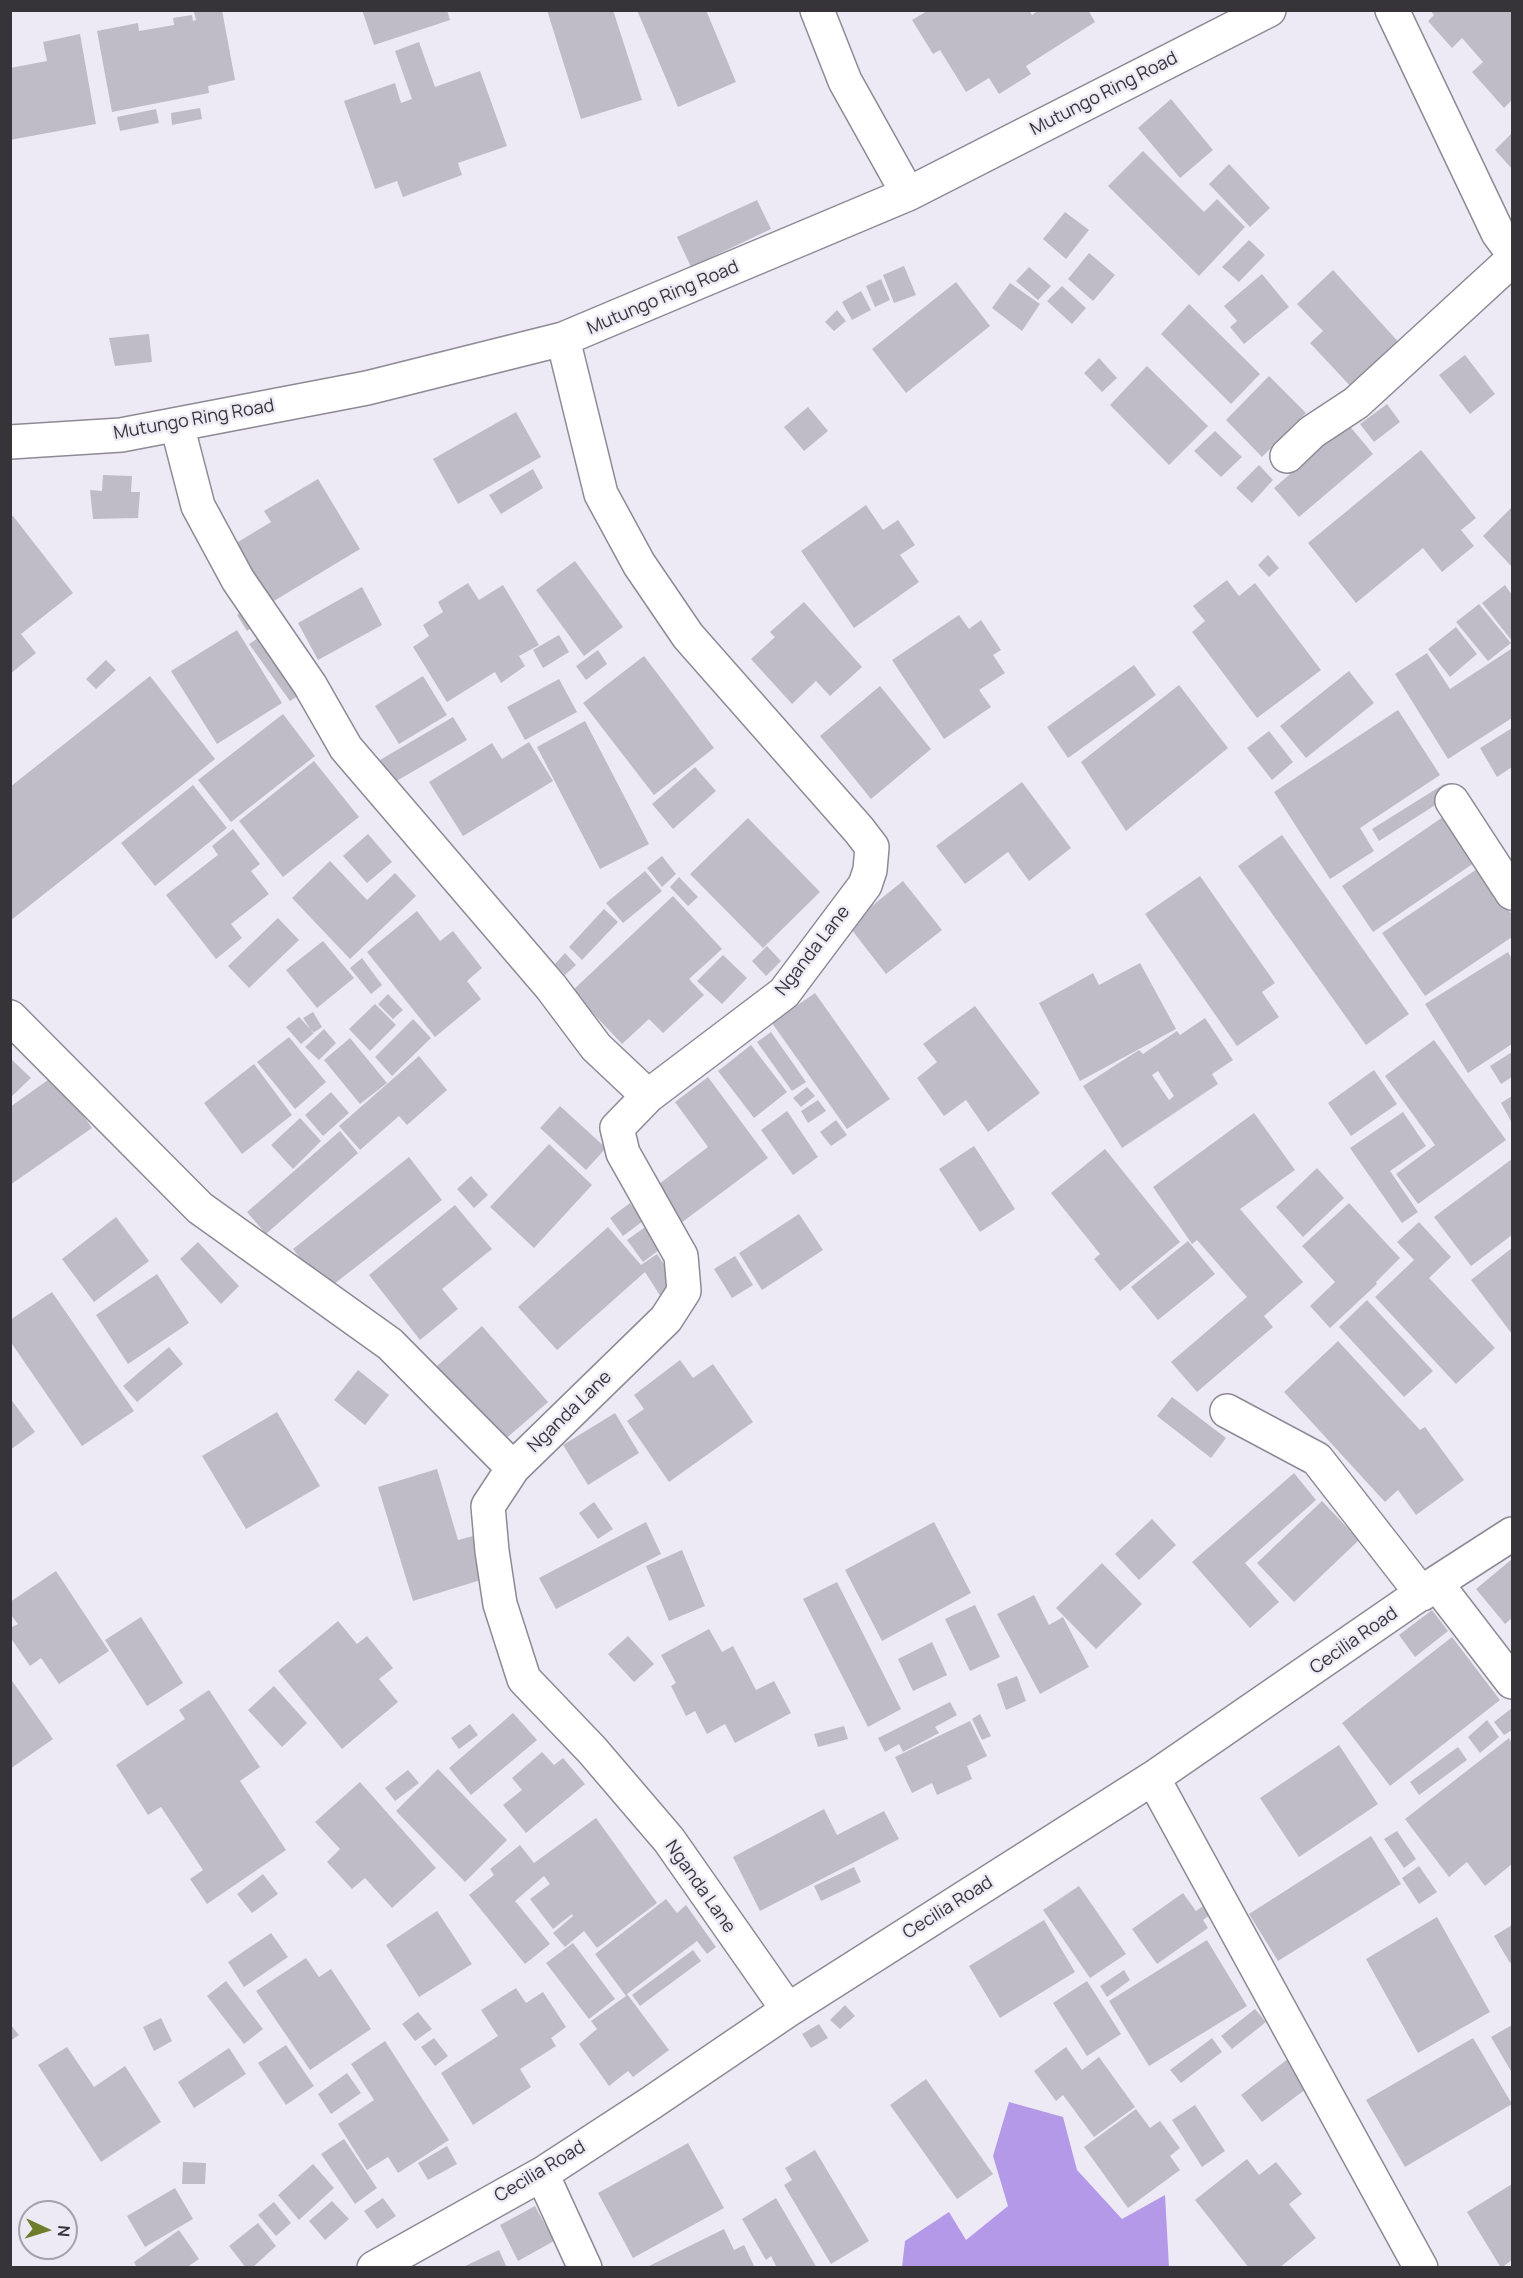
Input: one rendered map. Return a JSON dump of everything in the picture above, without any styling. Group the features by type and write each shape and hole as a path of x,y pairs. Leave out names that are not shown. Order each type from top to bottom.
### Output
{"street":[{"path":"817,10 845,81 908,194"},
{"name":"Mutungo Ring Road","path":"10,442 121,435 177,425 367,388 563,339 908,194 1269,10"},
{"path":"1392,10 1498,233 1512,252"},
{"path":"1287,456 1312,432 1356,403 1512,260"},
{"name":"Nganda Lane","path":"563,339 601,494 639,564 688,636 872,847 870,870 865,885 784,993 648,1096 617,1128 623,1153 681,1256 684,1291 666,1319 513,1468 488,1506 500,1604 524,1679 592,1750 669,1840 788,2010"},
{"path":"177,425 198,506 238,580 310,685 346,748 550,987 596,1047 648,1096"},
{"path":"1452,801 1512,893"},
{"path":"10,1017 200,1208 390,1344 513,1468"},
{"path":"1227,1411 1317,1459 1512,1682"},
{"name":"Cecilia Road","path":"374,2268 542,2174 788,2010 1154,1779 1512,1534"},
{"path":"1154,1779 1421,2268"},
{"path":"542,2174 585,2268"}],"shaded area":[{"path":"1009,2102 1063,2117 1077,2170 1122,2219 1165,2195 1169,2267 902,2267 905,2241 949,2212 966,2240 1008,2206 993,2156"}],"building":[{"path":"222,10 235,80 208,86 209,93 112,112 97,31 138,23 139,31 174,25 173,18 192,15 193,21 196,20 194,12"},
{"path":"362,10 447,10 450,20 374,45"},
{"path":"547,10 613,10 642,100 581,119"},
{"path":"637,10 706,10 736,82 678,107"},
{"path":"929,10 1029,10 1032,15 1039,10 1088,10 1095,22 1026,66 1031,74 999,94 989,78 966,92 940,50 933,54 912,20"},
{"path":"1430,10 1512,10 1512,100 1504,108 1472,72 1483,62 1462,38 1452,48 1428,21 1434,15"},
{"path":"80,34 96,124 10,140 10,68 47,61 43,42"},
{"path":"419,42 435,87 480,71 507,146 458,163 462,175 403,197 397,181 375,189 344,101 395,83 401,103 412,99 395,51"},
{"path":"1171,99 1213,150 1180,178 1138,128"},
{"path":"200,108 202,119 172,125 171,113"},
{"path":"156,109 159,123 120,131 117,117"},
{"path":"1512,133 1512,169 1495,150"},
{"path":"1143,151 1204,212 1217,199 1245,227 1199,276 1108,186"},
{"path":"1229,164 1270,208 1250,227 1209,184"},
{"path":"757,200 771,229 691,267 677,237"},
{"path":"1065,212 1089,230 1066,259 1043,239"},
{"path":"1249,240 1265,255 1239,282 1222,267"},
{"path":"1089,253 1115,275 1093,301 1068,279"},
{"path":"904,266 916,295 894,303 883,275"},
{"path":"1029,267 1051,286 1038,300 1016,281"},
{"path":"1333,270 1403,347 1355,391 1310,343 1323,331 1297,304"},
{"path":"1262,274 1289,307 1244,344 1230,327 1237,321 1224,306"},
{"path":"881,279 890,300 875,307 866,286"},
{"path":"956,282 990,326 906,393 872,349"},
{"path":"1010,283 1040,304 1022,331 992,308"},
{"path":"1062,286 1086,308 1072,324 1047,301"},
{"path":"861,291 871,310 852,320 842,302"},
{"path":"1189,304 1260,374 1231,404 1161,334"},
{"path":"837,310 846,321 834,331 825,322"},
{"path":"149,334 152,362 115,366 109,338"},
{"path":"1465,355 1495,394 1470,414 1439,375"},
{"path":"1099,358 1117,378 1102,392 1084,373"},
{"path":"1147,366 1208,426 1169,465 1110,405"},
{"path":"1269,376 1306,413 1262,457 1226,420"},
{"path":"1387,404 1400,422 1374,442 1360,424"},
{"path":"808,407 828,431 804,451 784,427"},
{"path":"516,412 541,457 458,504 433,459"},
{"path":"1348,424 1373,454 1299,517 1274,488"},
{"path":"1215,431 1242,457 1221,477 1194,451"},
{"path":"1421,450 1476,518 1461,530 1474,546 1442,572 1423,548 1356,603 1308,543"},
{"path":"1259,465 1273,480 1252,503 1236,488"},
{"path":"533,469 543,488 501,514 489,495"},
{"path":"103,475 132,476 131,492 140,492 138,518 93,519 90,490 102,491"},
{"path":"318,479 360,549 264,607 228,548 271,522 264,511"},
{"path":"866,505 883,530 898,520 915,545 900,555 919,582 854,628 801,551"},
{"path":"1512,507 1512,567 1483,536"},
{"path":"13,516 73,593 21,634 36,653 10,674 10,517"},
{"path":"1268,555 1279,568 1269,577 1258,565"},
{"path":"575,561 623,627 584,656 536,590"},
{"path":"1227,580 1239,596 1255,583 1321,670 1257,718 1192,632 1205,621 1193,606"},
{"path":"468,583 479,600 503,585 539,645 519,656 525,666 501,683 495,672 447,702 413,647 429,636 423,625 443,612 438,602"},
{"path":"1505,585 1512,595 1512,641 1482,603"},
{"path":"362,587 382,625 318,660 298,623"},
{"path":"804,602 862,667 830,696 816,681 792,704 751,659 775,637 770,632"},
{"path":"1479,604 1511,643 1488,661 1456,622"},
{"path":"247,608 257,623 247,631 237,615"},
{"path":"959,615 969,629 981,620 1001,650 993,655 1005,673 979,690 991,707 944,739 892,660"},
{"path":"1456,627 1477,654 1450,677 1428,649"},
{"path":"237,630 282,703 217,744 171,671"},
{"path":"264,634 304,692 290,701 249,644"},
{"path":"559,635 569,652 543,668 533,650"},
{"path":"1511,649 1512,718 1448,759 1395,674 1427,653 1450,689"},
{"path":"598,650 607,664 586,680 576,666"},
{"path":"644,656 714,748 654,795 583,703"},
{"path":"106,660 116,670 96,689 86,679"},
{"path":"1134,665 1156,695 1068,758 1047,727"},
{"path":"1349,671 1374,703 1306,758 1280,726"},
{"path":"150,676 215,759 10,921 10,787"},
{"path":"423,676 447,715 399,744 375,706"},
{"path":"559,679 577,712 525,740 507,707"},
{"path":"1179,685 1228,748 1126,831 1081,762"},
{"path":"880,686 931,749 871,799 820,736"},
{"path":"1398,710 1440,775 1360,828 1374,851 1330,879 1274,792"},
{"path":"283,714 315,756 231,822 198,780"},
{"path":"453,717 467,740 393,783 380,760"},
{"path":"585,721 649,844 600,869 537,747"},
{"path":"1512,728 1512,767 1497,777 1480,748"},
{"path":"1269,731 1293,762 1272,780 1247,748"},
{"path":"529,742 553,781 463,836 429,782 492,743 502,759"},
{"path":"314,761 359,817 283,877 239,821"},
{"path":"695,767 716,791 673,829 652,804"},
{"path":"1022,782 1071,848 1029,881 1008,852 965,884 936,846"},
{"path":"1444,784 1451,795 1379,841 1372,829"},
{"path":"193,785 227,828 155,886 121,843"},
{"path":"1443,817 1474,863 1373,932 1342,886"},
{"path":"748,818 820,892 763,948 690,874"},
{"path":"233,829 260,864 251,871 269,894 231,924 242,938 216,959 166,895 218,855 212,846"},
{"path":"368,834 392,862 367,883 343,856"},
{"path":"1282,835 1409,1014 1366,1045 1238,866"},
{"path":"662,856 676,874 662,887 647,868"},
{"path":"330,861 367,900 395,873 416,896 350,959 292,898"},
{"path":"1480,867 1512,915 1512,937 1425,996 1382,933"},
{"path":"645,871 662,891 623,923 606,903"},
{"path":"1200,876 1275,983 1262,992 1279,1017 1237,1046 1145,914"},
{"path":"679,877 698,897 688,906 670,887"},
{"path":"903,881 942,930 886,974 848,925"},
{"path":"673,896 722,949 689,979 704,995 663,1033 649,1019 622,1044 572,991"},
{"path":"604,909 618,922 582,960 569,947"},
{"path":"417,911 440,941 453,931 482,968 467,981 481,999 435,1037 367,952"},
{"path":"278,918 299,940 249,988 228,966"},
{"path":"323,941 354,978 317,1008 286,970"},
{"path":"767,946 781,961 766,976 752,961"},
{"path":"1508,952 1512,959 1512,1044 1468,1073 1425,1004"},
{"path":"565,953 576,965 565,975 555,964"},
{"path":"723,955 747,978 722,1004 697,981"},
{"path":"362,958 382,985 371,994 350,968"},
{"path":"1140,963 1176,1029 1080,1081 1039,1003 1093,973 1099,985"},
{"path":"815,993 890,1099 847,1129 772,1023"},
{"path":"388,994 403,1010 393,1019 378,1004"},
{"path":"375,1004 396,1025 370,1051 349,1029"},
{"path":"975,1006 1040,1093 988,1132 966,1100 944,1116 917,1078 937,1062 923,1044"},
{"path":"313,1012 322,1027 313,1033 303,1018"},
{"path":"299,1017 314,1033 301,1044 286,1027"},
{"path":"1205,1018 1233,1060 1212,1074 1218,1084 1122,1148 1083,1086 1139,1050 1143,1054 1177,1031 1180,1035","holes":["1158,1071 1174,1096 1169,1100 1152,1075"]},
{"path":"413,1019 431,1038 392,1076 375,1057"},
{"path":"324,1029 336,1043 319,1060 305,1047"},
{"path":"771,1032 806,1082 792,1091 757,1042"},
{"path":"289,1037 326,1082 295,1109 257,1062"},
{"path":"350,1038 387,1083 360,1104 324,1060"},
{"path":"1434,1040 1506,1140 1418,1204 1396,1174 1435,1145 1385,1076"},
{"path":"751,1045 787,1092 754,1118 718,1071"},
{"path":"1512,1052 1512,1077 1501,1084 1490,1066"},
{"path":"419,1056 447,1090 407,1125 399,1116 360,1150 339,1126"},
{"path":"10,1058 31,1078 12,1096 10,1094"},
{"path":"254,1064 292,1115 242,1154 204,1103"},
{"path":"1374,1070 1397,1104 1351,1136 1328,1103"},
{"path":"55,1075 92,1128 10,1185 10,1107"},
{"path":"708,1077 768,1158 681,1223 655,1187 708,1147 675,1102"},
{"path":"807,1087 815,1096 801,1107 793,1098"},
{"path":"331,1092 349,1113 323,1136 305,1115"},
{"path":"1512,1096 1512,1123 1501,1103"},
{"path":"818,1100 826,1111 808,1123 801,1111"},
{"path":"560,1106 606,1148 586,1170 540,1128"},
{"path":"787,1111 818,1157 793,1175 761,1130"},
{"path":"1403,1112 1426,1146 1390,1171 1418,1212 1402,1223 1350,1148"},
{"path":"1254,1113 1295,1170 1240,1209 1303,1282 1264,1316 1273,1327 1197,1392 1171,1362 1247,1297 1197,1240 1192,1244 1153,1187"},
{"path":"300,1118 321,1141 293,1169 271,1145"},
{"path":"836,1120 847,1135 831,1146 820,1132"},
{"path":"340,1131 358,1153 266,1234 247,1212"},
{"path":"549,1144 592,1185 534,1248 490,1207"},
{"path":"974,1146 1015,1209 980,1232 939,1169"},
{"path":"1105,1149 1180,1242 1120,1291 1094,1259 1100,1254 1051,1193"},
{"path":"409,1157 442,1200 325,1291 293,1249"},
{"path":"1512,1159 1512,1235 1471,1266 1434,1217"},
{"path":"1317,1168 1344,1198 1303,1237 1276,1207"},
{"path":"471,1176 488,1195 474,1208 457,1189"},
{"path":"630,1203 643,1221 623,1236 610,1218"},
{"path":"1349,1203 1400,1258 1376,1282 1377,1284 1330,1328 1310,1306 1335,1282 1302,1246"},
{"path":"455,1205 492,1249 442,1289 458,1309 420,1340 369,1275"},
{"path":"799,1214 823,1250 762,1290 739,1253"},
{"path":"116,1217 149,1261 94,1302 62,1259"},
{"path":"1419,1222 1451,1257 1429,1278 1495,1348 1456,1384 1375,1297 1414,1260 1397,1242"},
{"path":"648,1225 663,1247 643,1262 627,1240"},
{"path":"608,1227 641,1265 657,1254 678,1285 661,1297 645,1272 557,1350 518,1307"},
{"path":"1188,1241 1215,1274 1158,1320 1131,1287"},
{"path":"198,1242 239,1286 221,1304 180,1259"},
{"path":"1512,1248 1512,1334 1471,1280"},
{"path":"735,1256 753,1285 732,1298 714,1269"},
{"path":"157,1274 189,1323 128,1364 96,1315"},
{"path":"52,1292 134,1411 82,1446 10,1341 10,1320"},
{"path":"1367,1300 1433,1371 1404,1397 1339,1327"},
{"path":"482,1326 548,1402 502,1442 437,1366"},
{"path":"1338,1341 1420,1430 1425,1427 1464,1480 1416,1515 1398,1490 1385,1502 1284,1392"},
{"path":"169,1347 183,1364 137,1402 123,1386"},
{"path":"680,1360 693,1378 713,1364 753,1422 669,1482 627,1421 644,1409 634,1395"},
{"path":"358,1370 389,1395 365,1425 334,1400"},
{"path":"1172,1397 1226,1438 1211,1458 1157,1416"},
{"path":"10,1398 35,1432 10,1450"},
{"path":"277,1412 320,1486 246,1529 202,1456"},
{"path":"615,1413 639,1453 588,1485 563,1445"},
{"path":"437,1469 458,1540 473,1536 487,1578 413,1601 378,1487"},
{"path":"1294,1473 1316,1500 1245,1563 1279,1602 1250,1628 1192,1562"},
{"path":"1322,1501 1359,1540 1294,1602 1257,1563"},
{"path":"594,1502 613,1529 598,1539 579,1513"},
{"path":"1152,1519 1176,1545 1139,1580 1115,1554"},
{"path":"646,1522 661,1554 556,1609 539,1578"},
{"path":"934,1522 971,1593 882,1641 845,1570"},
{"path":"682,1550 705,1606 669,1621 646,1566"},
{"path":"1512,1559 1512,1618 1505,1624 1476,1589"},
{"path":"1102,1563 1142,1604 1096,1649 1056,1608"},
{"path":"56,1571 109,1651 59,1684 41,1658 30,1666 10,1637 10,1628 18,1624 10,1614 10,1602"},
{"path":"837,1582 901,1709 868,1727 803,1599"},
{"path":"1034,1595 1049,1625 1063,1617 1089,1667 1040,1694 997,1614"},
{"path":"975,1605 1000,1657 970,1671 945,1619"},
{"path":"1432,1610 1448,1631 1415,1657 1399,1635"},
{"path":"141,1617 183,1683 147,1706 105,1640"},
{"path":"338,1621 357,1644 367,1636 393,1668 379,1679 398,1702 342,1749 278,1671"},
{"path":"709,1629 722,1652 733,1646 756,1690 774,1681 791,1713 735,1743 725,1724 707,1734 695,1711 686,1716 671,1686 676,1683 661,1655"},
{"path":"628,1636 654,1664 634,1682 608,1654"},
{"path":"1452,1637 1500,1700 1390,1786 1342,1723"},
{"path":"932,1642 947,1675 913,1691 898,1659"},
{"path":"1017,1676 1026,1701 1006,1710 997,1684"},
{"path":"10,1678 53,1739 10,1769"},
{"path":"274,1686 307,1723 282,1747 248,1710"},
{"path":"209,1690 260,1767 240,1781 286,1850 207,1904 190,1879 203,1870 161,1807 148,1815 116,1765 185,1719 179,1710"},
{"path":"950,1702 957,1715 935,1727 939,1733 903,1752 899,1744 885,1752 878,1738"},
{"path":"1512,1708 1512,1730 1504,1735 1494,1722"},
{"path":"513,1713 537,1740 471,1795 449,1768"},
{"path":"980,1714 991,1736 982,1740 972,1719"},
{"path":"1487,1720 1499,1737 1480,1753 1468,1737"},
{"path":"970,1721 987,1756 967,1766 972,1779 937,1795 932,1783 912,1793 895,1757"},
{"path":"470,1724 478,1735 459,1749 451,1738"},
{"path":"844,1726 848,1739 818,1747 814,1734"},
{"path":"1509,1738 1512,1743 1512,1864 1485,1886 1467,1862 1449,1877 1405,1819"},
{"path":"1339,1745 1378,1804 1299,1857 1260,1798"},
{"path":"1458,1747 1467,1760 1419,1795 1410,1782"},
{"path":"542,1752 554,1765 563,1758 585,1784 526,1833 503,1805 522,1790 512,1778"},
{"path":"438,1769 507,1840 465,1882 396,1811"},
{"path":"408,1770 419,1783 395,1801 385,1788"},
{"path":"360,1782 436,1868 392,1908 365,1878 352,1889 327,1862 340,1849 315,1822"},
{"path":"824,1809 837,1835 884,1811 899,1839 760,1911 733,1857"},
{"path":"596,1818 657,1903 597,1948 584,1931 565,1947 553,1933 573,1916 572,1914 553,1929 530,1899 550,1884 544,1876 515,1901 550,1944 525,1964 469,1895 494,1875 490,1869 520,1845 534,1863"},
{"path":"1397,1831 1416,1859 1404,1868 1384,1839"},
{"path":"1371,1836 1401,1884 1278,1961 1249,1914"},
{"path":"1419,1866 1437,1892 1419,1904 1402,1878"},
{"path":"854,1867 861,1882 821,1901 814,1886"},
{"path":"263,1874 278,1894 252,1913 237,1894"},
{"path":"1079,1886 1126,1954 1090,1978 1043,1910"},
{"path":"1183,1893 1196,1911 1210,1901 1217,1910 1203,1920 1208,1928 1157,1964 1132,1929"},
{"path":"666,1899 677,1913 686,1905 716,1947 707,1954 697,1941 627,1994 669,2050 633,2077 628,2071 609,2086 579,2044 597,2029 591,2021 626,1996 595,1954"},
{"path":"437,1911 472,1964 419,1997 386,1945"},
{"path":"1437,1917 1490,2012 1418,2053 1366,1959"},
{"path":"1044,1920 1075,1972 1000,2018 969,1966"},
{"path":"1512,1925 1512,1962 1510,1963 1494,1936"},
{"path":"271,1933 288,1957 244,1987 228,1962"},
{"path":"1207,1940 1247,2006 1149,2066 1109,2001"},
{"path":"573,1943 615,1999 589,2019 546,1963"},
{"path":"693,1950 701,1961 640,2006 632,1995"},
{"path":"306,1958 319,1977 331,1969 371,2029 310,2070 256,1991"},
{"path":"1124,1970 1130,1980 1107,1997 1100,1986"},
{"path":"226,1981 263,2029 244,2044 207,1996"},
{"path":"1087,1981 1121,2034 1087,2056 1053,2003"},
{"path":"516,1988 526,2003 543,1992 566,2027 551,2038 556,2046 520,2069 531,2087 473,2125 441,2073 498,2036 481,2010"},
{"path":"845,2005 855,2016 840,2029 830,2020"},
{"path":"1255,2009 1266,2022 1232,2049 1221,2036"},
{"path":"418,2012 432,2029 415,2041 402,2024"},
{"path":"161,2018 172,2041 154,2051 143,2027"},
{"path":"10,2024 19,2035 10,2041"},
{"path":"819,2024 828,2038 811,2048 802,2034"},
{"path":"1512,2025 1512,2073 1491,2037"},
{"path":"434,2038 448,2056 435,2066 421,2047"},
{"path":"1212,2038 1222,2052 1181,2083 1170,2070"},
{"path":"1473,2038 1512,2104 1405,2167 1366,2100"},
{"path":"385,2041 449,2140 398,2173 388,2157 367,2170 338,2124 374,2100 351,2064"},
{"path":"286,2045 314,2086 286,2105 258,2063"},
{"path":"67,2047 94,2087 125,2066 161,2122 101,2162 38,2065"},
{"path":"1066,2047 1082,2070 1099,2057 1135,2107 1094,2137 1063,2095 1056,2101 1034,2071"},
{"path":"229,2048 246,2074 194,2108 178,2082"},
{"path":"1289,2058 1310,2086 1262,2122 1241,2095"},
{"path":"347,2073 361,2093 331,2114 318,2094"},
{"path":"926,2079 993,2174 957,2199 890,2105"},
{"path":"1195,2105 1225,2151 1202,2167 1172,2120"},
{"path":"1136,2109 1150,2128 1160,2121 1180,2148 1170,2156 1180,2170 1128,2208 1084,2147"},
{"path":"344,2139 377,2188 355,2204 321,2154"},
{"path":"688,2143 724,2208 633,2258 598,2193"},
{"path":"447,2146 457,2164 428,2180 418,2163"},
{"path":"815,2150 869,2241 831,2264 784,2185 792,2180 785,2168"},
{"path":"1247,2159 1259,2175 1276,2162 1302,2194 1289,2204 1316,2238 1279,2268 1249,2268 1195,2200"},
{"path":"183,2162 206,2163 205,2184 182,2184"},
{"path":"313,2164 334,2188 299,2220 278,2195"},
{"path":"1512,2184 1512,2260 1501,2268 1467,2212"},
{"path":"175,2188 193,2219 145,2247 127,2216"},
{"path":"383,2198 396,2216 377,2229 364,2211"},
{"path":"776,2198 817,2268 777,2268 771,2256 766,2260 742,2219"},
{"path":"332,2201 349,2219 325,2240 309,2221"},
{"path":"274,2202 291,2223 276,2236 258,2215"},
{"path":"535,2206 554,2241 518,2261 500,2225"},
{"path":"258,2223 276,2246 252,2268 246,2268 229,2246"},
{"path":"724,2229 734,2250 744,2245 755,2268 645,2268"},
{"path":"179,2230 199,2259 186,2268 137,2268 134,2262"},
{"path":"499,2250 507,2268 461,2268"}]}
